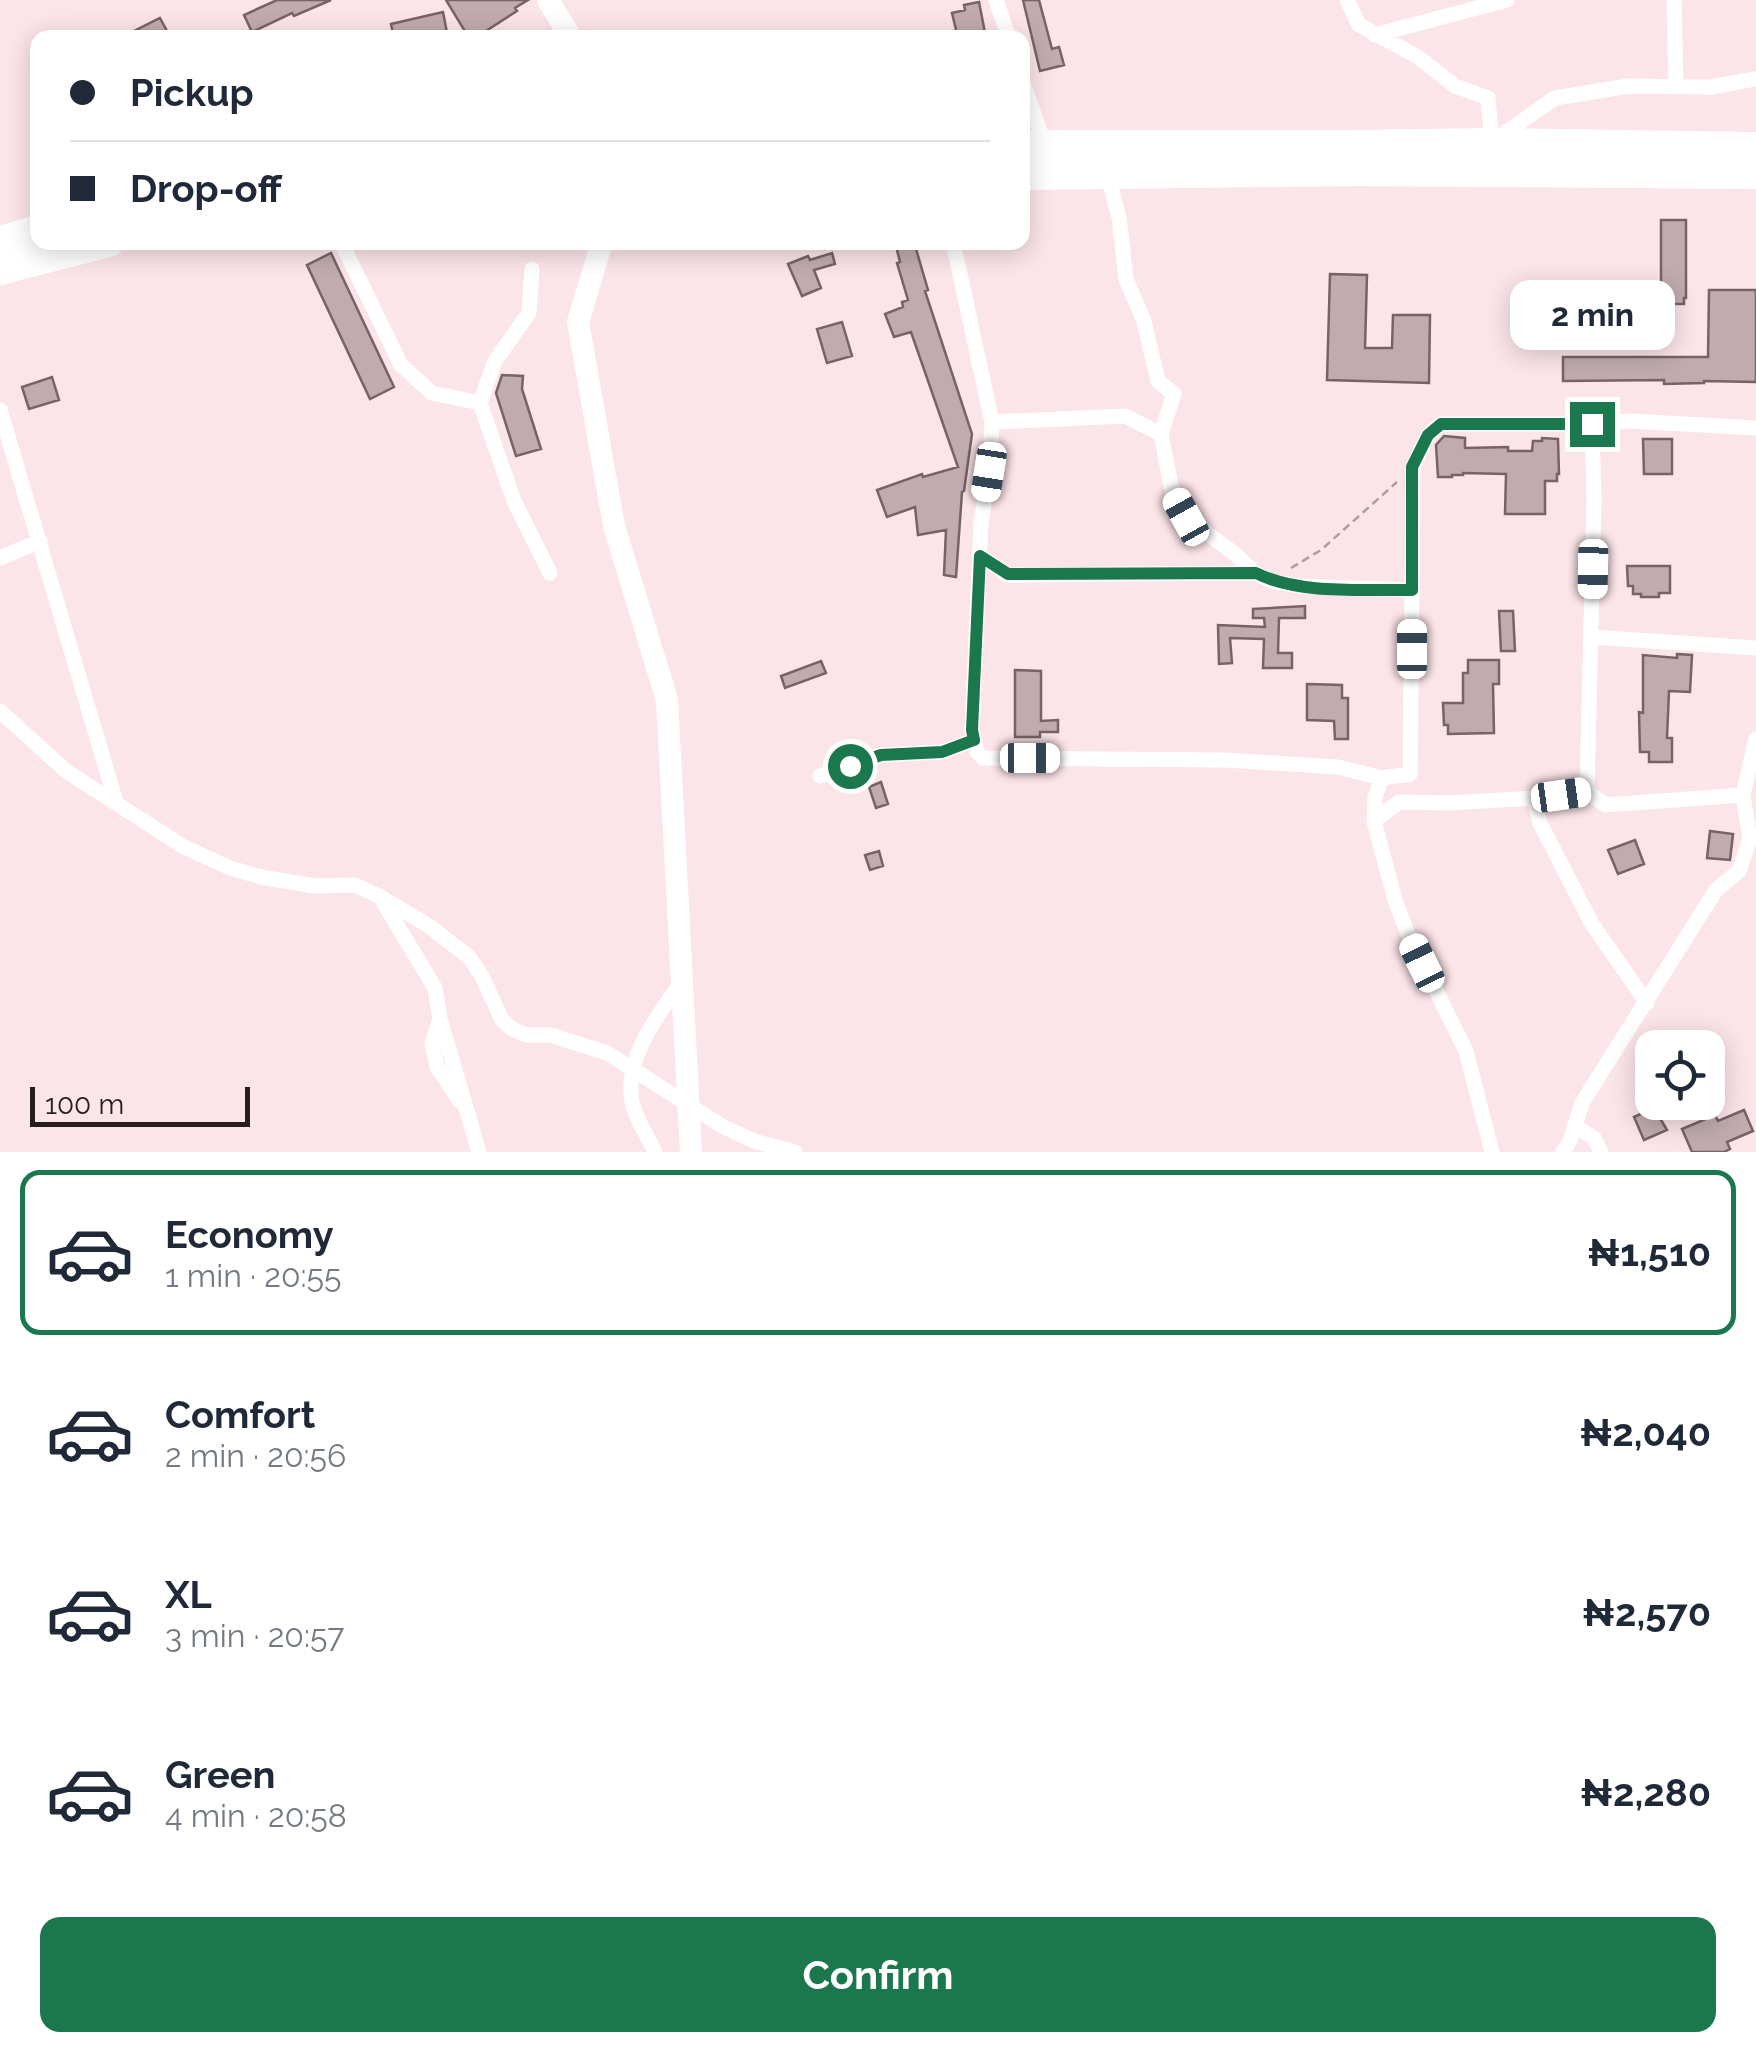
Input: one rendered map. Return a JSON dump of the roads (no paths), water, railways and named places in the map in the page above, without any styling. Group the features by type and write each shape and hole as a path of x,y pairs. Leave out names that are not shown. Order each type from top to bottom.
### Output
{"highway":[{"path":"1034,145 1492,143 1756,147"},
{"path":"1030,175 1395,171 1756,174"},
{"path":"0,241 30,232"},
{"path":"0,270 78,250"}],"main road":[{"path":"548,0 566,30"},
{"path":"600,250 578,322 614,526 666,700 690,1152"}],"street":[{"path":"996,0 1005,30"},
{"path":"1347,0 1359,25 1418,57 1456,86 1488,98 1492,143"},
{"path":"1375,35 1507,0"},
{"path":"1674,0 1676,86"},
{"path":"1492,143 1555,98 1629,86 1711,86 1756,79"},
{"path":"1107,173 1119,217 1126,279 1144,321 1158,381 1174,394 1161,434 1172,492 1186,517 1271,581 1298,586 1412,590"},
{"path":"346,250 402,365 432,394 480,403"},
{"path":"955,250 992,422 980,556 972,730 983,758 1225,760 1338,768 1382,778 1410,774 1412,467 1428,435 1441,424 1630,421 1756,428"},
{"path":"532,269 529,313 495,362 480,403 514,502 550,573"},
{"path":"0,410 116,802"},
{"path":"992,422 1125,416 1161,434"},
{"path":"1587,791 1594,500 1592,424"},
{"path":"0,558 40,541"},
{"path":"980,556 1008,574 1256,573"},
{"path":"1592,637 1756,648"},
{"path":"0,711 66,771 184,846 230,868 261,877 315,886 355,885 429,926 470,958 502,1020 512,1029 527,1036 551,1035 607,1052 722,1126 754,1141 794,1152"},
{"path":"1563,1152 1582,1103 1716,890 1739,871 1750,839 1743,796 1756,739"},
{"path":"820,776 881,755 942,752 974,740"},
{"path":"1382,778 1375,797 1374,821 1395,900 1466,1051 1492,1152"},
{"path":"1374,821 1399,802 1450,803 1587,791 1605,804 1743,796"},
{"path":"1534,798 1540,822 1592,924 1647,1003"},
{"path":"379,896 434,988 440,1019 432,1043 437,1067 468,1113 479,1152"},
{"path":"655,1152 632,1103 633,1070 640,1042 682,981"},
{"path":"1574,1126 1594,1138 1601,1152"}]}
